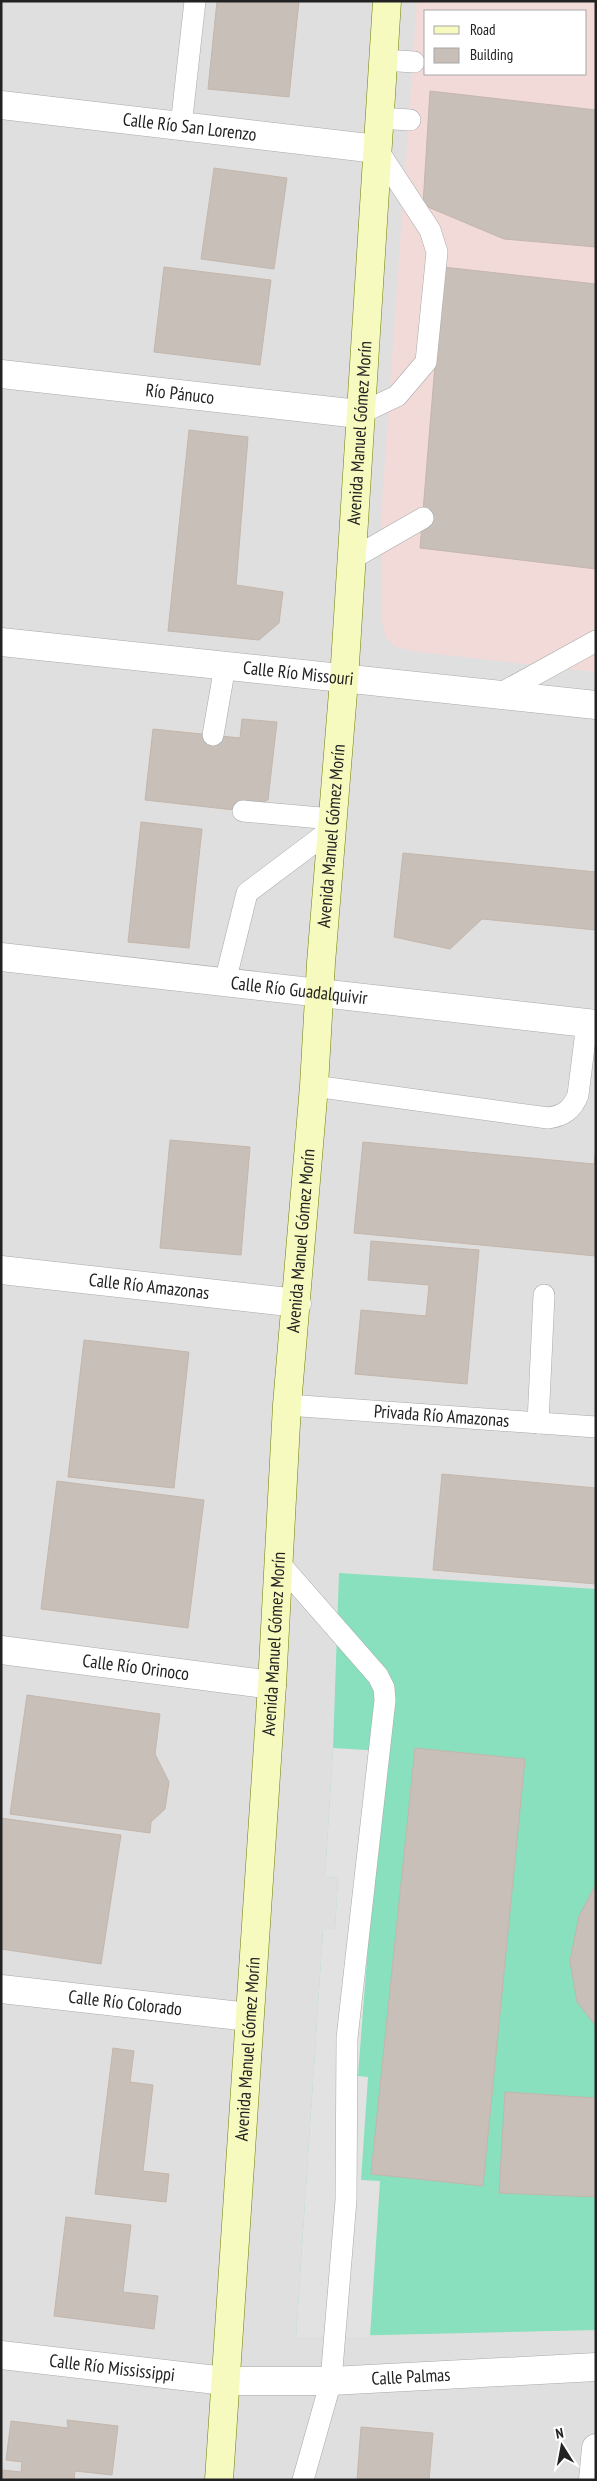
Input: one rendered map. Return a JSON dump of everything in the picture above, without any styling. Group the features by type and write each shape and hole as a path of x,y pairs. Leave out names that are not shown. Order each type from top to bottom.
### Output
{"main road":[{"name":"Avenida Manuel Gómez Morín","path":"219,2480 280,1564 287,1405 297,1303 344,680 359,414 387,1"}],"street":[{"name":"Calle Río San Lorenzo","path":"1,104 377,149"},
{"name":"Río Pánuco","path":"1,374 359,414"},
{"name":"Calle Río Missouri","path":"1,642 344,680 596,705"},
{"name":"Calle Río Guadalquivir","path":"1,957 591,1024"},
{"name":"Calle Río Amazonas","path":"1,1270 297,1303"},
{"name":"Calle Río Orinoco","path":"1,1650 272,1685"},
{"name":"Calle Río Colorado","path":"1,1989 249,2017"},
{"name":"Calle Río Mississippi","path":"1,2355 225,2381"},
{"name":"Calle Palmas","path":"225,2381 331,2381 596,2366"},
{"path":"594,2480 596,2448"}],"lane":[{"path":"180,126 195,1"},
{"path":"383,60 414,62"},
{"path":"379,118 410,120"},
{"path":"359,414 397,396 426,362 437,252 430,230 377,149"},
{"path":"350,560 423,518"},
{"path":"496,696 596,640"},
{"path":"213,735 225,666"},
{"path":"244,811 332,824"},
{"path":"225,982 247,893 332,824"},
{"path":"314,1086 548,1118 557,1117 570,1108 578,1095 591,1024"},
{"path":"538,1423 544,1295"},
{"name":"Privada Río Amazonas","path":"287,1405 596,1427"},
{"path":"280,1564 378,1676 384,1688 384,1710 347,2038 346,2200 331,2381 303,2480"}],"shaded area":[{"path":"1,1 596,1 596,2480 1,2480"},
{"path":"417,1 596,1 596,672 411,651 396,647 386,638 382,622 382,505"},
{"path":"333,1748 383,1751 358,2076 368,2077 361,2180 380,2181 370,2337 296,2337 323,1930 335,1929 338,1878 325,1877"}],"green space":[{"path":"339,1573 596,1589 596,2330 296,2337 323,1930 335,1930 338,1878 325,1877 333,1748"}],"building":[{"path":"217,1 299,1 289,97 208,89"},
{"path":"430,91 596,110 596,247 504,239 423,205"},
{"path":"214,168 287,178 274,269 201,259"},
{"path":"164,267 271,280 260,365 154,352"},
{"path":"443,267 596,284 596,569 420,548"},
{"path":"189,430 248,437 236,585 283,592 279,623 259,640 168,631"},
{"path":"242,719 277,722 268,800 243,811 145,800 153,729 240,738"},
{"path":"141,822 202,829 189,948 128,942"},
{"path":"403,853 596,872 596,930 482,919 450,949 394,937"},
{"path":"170,1140 250,1147 241,1255 160,1248"},
{"path":"363,1142 594,1164 596,1148 596,1256 354,1233"},
{"path":"371,1241 479,1250 467,1384 355,1374 361,1310 426,1316 429,1285 368,1280"},
{"path":"84,1340 189,1352 174,1488 68,1477"},
{"path":"442,1474 596,1488 596,1584 433,1570"},
{"path":"57,1481 204,1500 188,1628 41,1609"},
{"path":"27,1695 160,1714 155,1754 169,1782 165,1809 151,1822 150,1833 10,1814"},
{"path":"415,1748 525,1759 483,2186 371,2174"},
{"path":"1,1818 121,1835 101,1964 1,1949"},
{"path":"596,1884 596,2026 577,2002 570,1961 579,1916"},
{"path":"113,2048 134,2051 130,2082 153,2085 143,2171 169,2174 166,2202 95,2194"},
{"path":"505,2092 596,2098 596,2197 499,2193"},
{"path":"66,2217 131,2225 123,2292 158,2296 154,2329 54,2316"},
{"path":"67,2420 118,2426 112,2475 75,2471 74,2480 1,2480 2,2470 21,2472 22,2462 6,2460 11,2421 68,2428"},
{"path":"361,2427 433,2433 429,2480 357,2480"}]}
